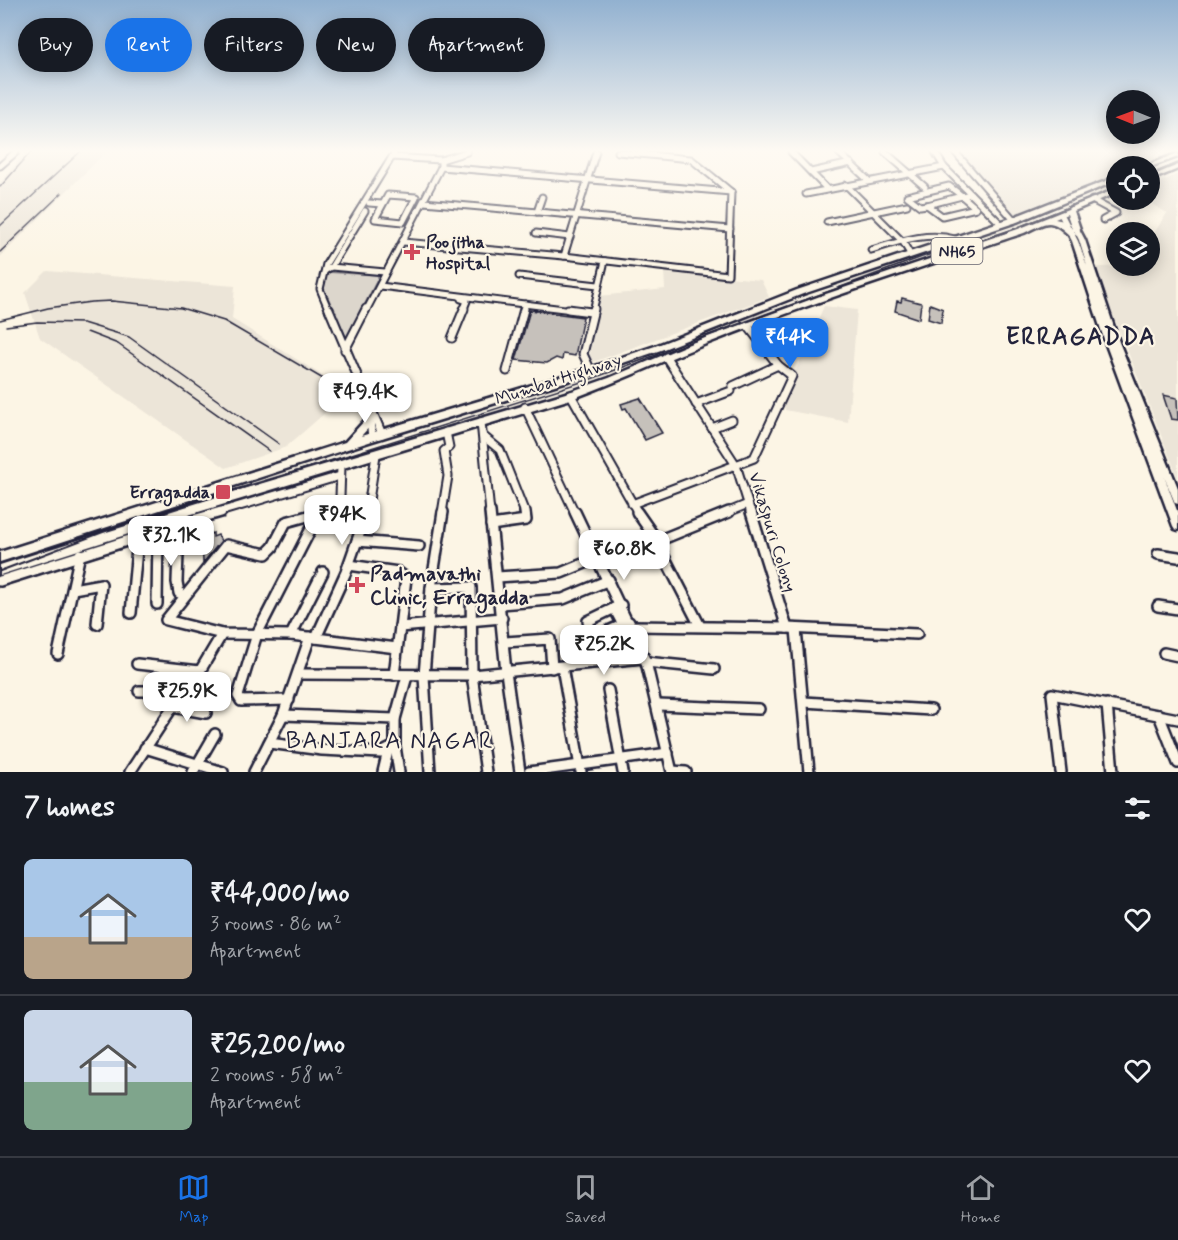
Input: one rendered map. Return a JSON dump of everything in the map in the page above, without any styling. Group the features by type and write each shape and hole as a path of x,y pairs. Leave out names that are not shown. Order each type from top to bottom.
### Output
{"highway":[{"name":"Mumbai Highway","path":"377,435 591,371 658,348 688,334 845,276 1014,220 1094,188"},
{"name":"Mumbai Highway","path":"0,570 187,510 340,471 376,455 525,407 571,395 697,344 942,256 1021,231 1106,195"},
{"path":"1066,211 1070,212 1074,231"},
{"path":"1045,220 1061,223 1074,231"},
{"path":"845,276 857,287"},
{"path":"688,334 697,344"},
{"path":"347,445 369,422"},
{"name":"NH65","path":"0,556 377,435"},
{"path":"127,529 128,515"},
{"path":"67,549 68,535"}],"main road":[{"path":"1066,211 1178,500"},
{"path":"1074,231 1109,342 1178,526"}],"street":[{"path":"375,188 328,269 320,289 373,410 377,435"},
{"path":"328,269 377,188"},
{"path":"345,350 430,188"},
{"path":"564,256 584,188"},
{"path":"683,188 731,192"},
{"path":"726,188 731,192"},
{"path":"806,194 832,188"},
{"path":"849,188 903,242 910,254"},
{"path":"940,188 907,196 916,204 927,205 971,194"},
{"path":"952,188 1001,224"},
{"path":"965,188 980,207"},
{"path":"987,188 1014,220"},
{"path":"403,242 564,256 728,275 731,192"},
{"path":"388,195 416,197 403,222 375,219 382,204 388,195"},
{"path":"537,212 542,197"},
{"path":"1092,200 1116,213 1103,220"},
{"path":"423,202 730,229"},
{"path":"369,203 382,204"},
{"path":"827,222 907,205"},
{"path":"927,205 937,214 944,216 980,207"},
{"path":"536,233 570,237"},
{"path":"871,250 944,235 955,239"},
{"path":"591,371 583,354 604,261"},
{"path":"328,269 385,272"},
{"path":"519,276 598,285"},
{"path":"380,286 591,312"},
{"path":"452,338 467,301 456,297"},
{"path":"507,371 525,304"},
{"path":"632,504 755,457 792,376 778,365 748,326"},
{"name":"Vikaspuri Colony","path":"666,357 736,465 791,628 804,702 809,772"},
{"path":"696,404 732,389 778,365"},
{"path":"571,395 654,539 700,626"},
{"path":"368,403 369,422 377,435"},
{"path":"525,407 609,580 617,607 645,660 658,705 672,772 686,772"},
{"path":"712,428 732,420"},
{"path":"481,422 505,642 506,672 520,772"},
{"path":"430,772 424,676 430,588 448,476 444,451 449,447 446,432"},
{"path":"483,436 500,450 527,517 526,520 491,525"},
{"path":"254,772 283,715 297,674 349,565 372,498 376,455"},
{"path":"0,581 340,471 338,505 335,508 283,525 273,548 266,555 226,545 166,620 222,633 291,635 397,648"},
{"path":"497,577 561,573 748,504"},
{"path":"179,593 177,525 187,510"},
{"path":"289,700 241,701 238,699 257,634 320,513"},
{"path":"157,604 158,531"},
{"path":"131,613 138,538"},
{"path":"357,541 419,546"},
{"path":"58,654 80,554"},
{"path":"1158,554 1178,557"},
{"path":"349,565 399,572 406,578 394,675"},
{"path":"291,635 323,572"},
{"path":"500,604 563,599 609,580"},
{"path":"73,590 101,584 97,624"},
{"path":"430,588 471,587 472,675 486,772"},
{"path":"1158,606 1178,609"},
{"path":"617,607 588,621 591,633 597,636 628,625 791,628 917,634"},
{"path":"400,627 502,618"},
{"path":"130,772 183,691 200,671 222,633"},
{"path":"505,642 550,639 580,769"},
{"path":"1164,653 1178,656"},
{"path":"297,674 472,675 645,660 714,669"},
{"path":"137,664 200,671"},
{"path":"383,772 392,748 395,719 406,676"},
{"path":"608,690 623,772"},
{"path":"138,692 183,691"},
{"path":"1061,772 1052,694 1178,719"},
{"path":"804,702 931,710"},
{"path":"1107,704 1113,772"},
{"path":"658,705 759,710"},
{"path":"173,707 206,713"},
{"path":"283,715 395,719"},
{"path":"1159,715 1178,763"},
{"path":"196,768 214,734"},
{"path":"269,743 322,750 381,753 392,748"},
{"path":"145,748 196,768 223,772"},
{"path":"392,748 399,772"},
{"path":"529,772 580,769 668,753"}],"shaded area":[{"path":"0,188 70,188 0,257"},
{"path":"990,188 1085,188 1060,200 1014,216"},
{"path":"1160,188 1178,188 1178,478 1094,267 1106,267 1106,276 1160,276 1160,224 1167,213 1160,209"},
{"path":"47,271 235,286 232,319 349,392 286,447 226,468 40,338 25,293"},
{"path":"664,271 761,280 769,297 591,363 589,360 599,296 665,289"},
{"path":"326,272 378,275 347,339 324,289"},
{"path":"824,306 857,310 848,422 785,410 784,398"}],"building":[{"path":"902,298 921,303 919,319 895,311 897,301 901,302"},
{"path":"930,304 943,309 941,323 928,319"},
{"path":"530,310 583,317 575,356 563,354 562,360 556,358 547,363 516,360"},
{"path":"1163,395 1177,398 1178,420 1171,419"},
{"path":"640,398 662,433 645,440 626,408 623,409 621,404"},
{"path":"210,531 213,537 218,535 221,541 203,563 202,533"}],"railway":[{"path":"0,226 41,188"},
{"path":"163,513 591,379 922,257 1003,233 1106,192"},
{"path":"0,252 62,193"},
{"path":"0,320 48,308 91,302 112,301 181,308 224,321 342,390"},
{"path":"6,326 37,322 83,323 129,337 279,444"},
{"path":"87,332 118,344 269,451"},
{"path":"0,571 103,532 168,512"}],"place":[{"name":"Poojitha Hospital","path":"412,252"},
{"name":"Erragadda","path":"223,492"},
{"name":"Padmavathi Clinic, Erragadda","path":"357,585"}],"district":[{"name":"ERRAGADDA","path":"1081,336"},
{"name":"BANJARA NAGAR","path":"390,740"}]}
